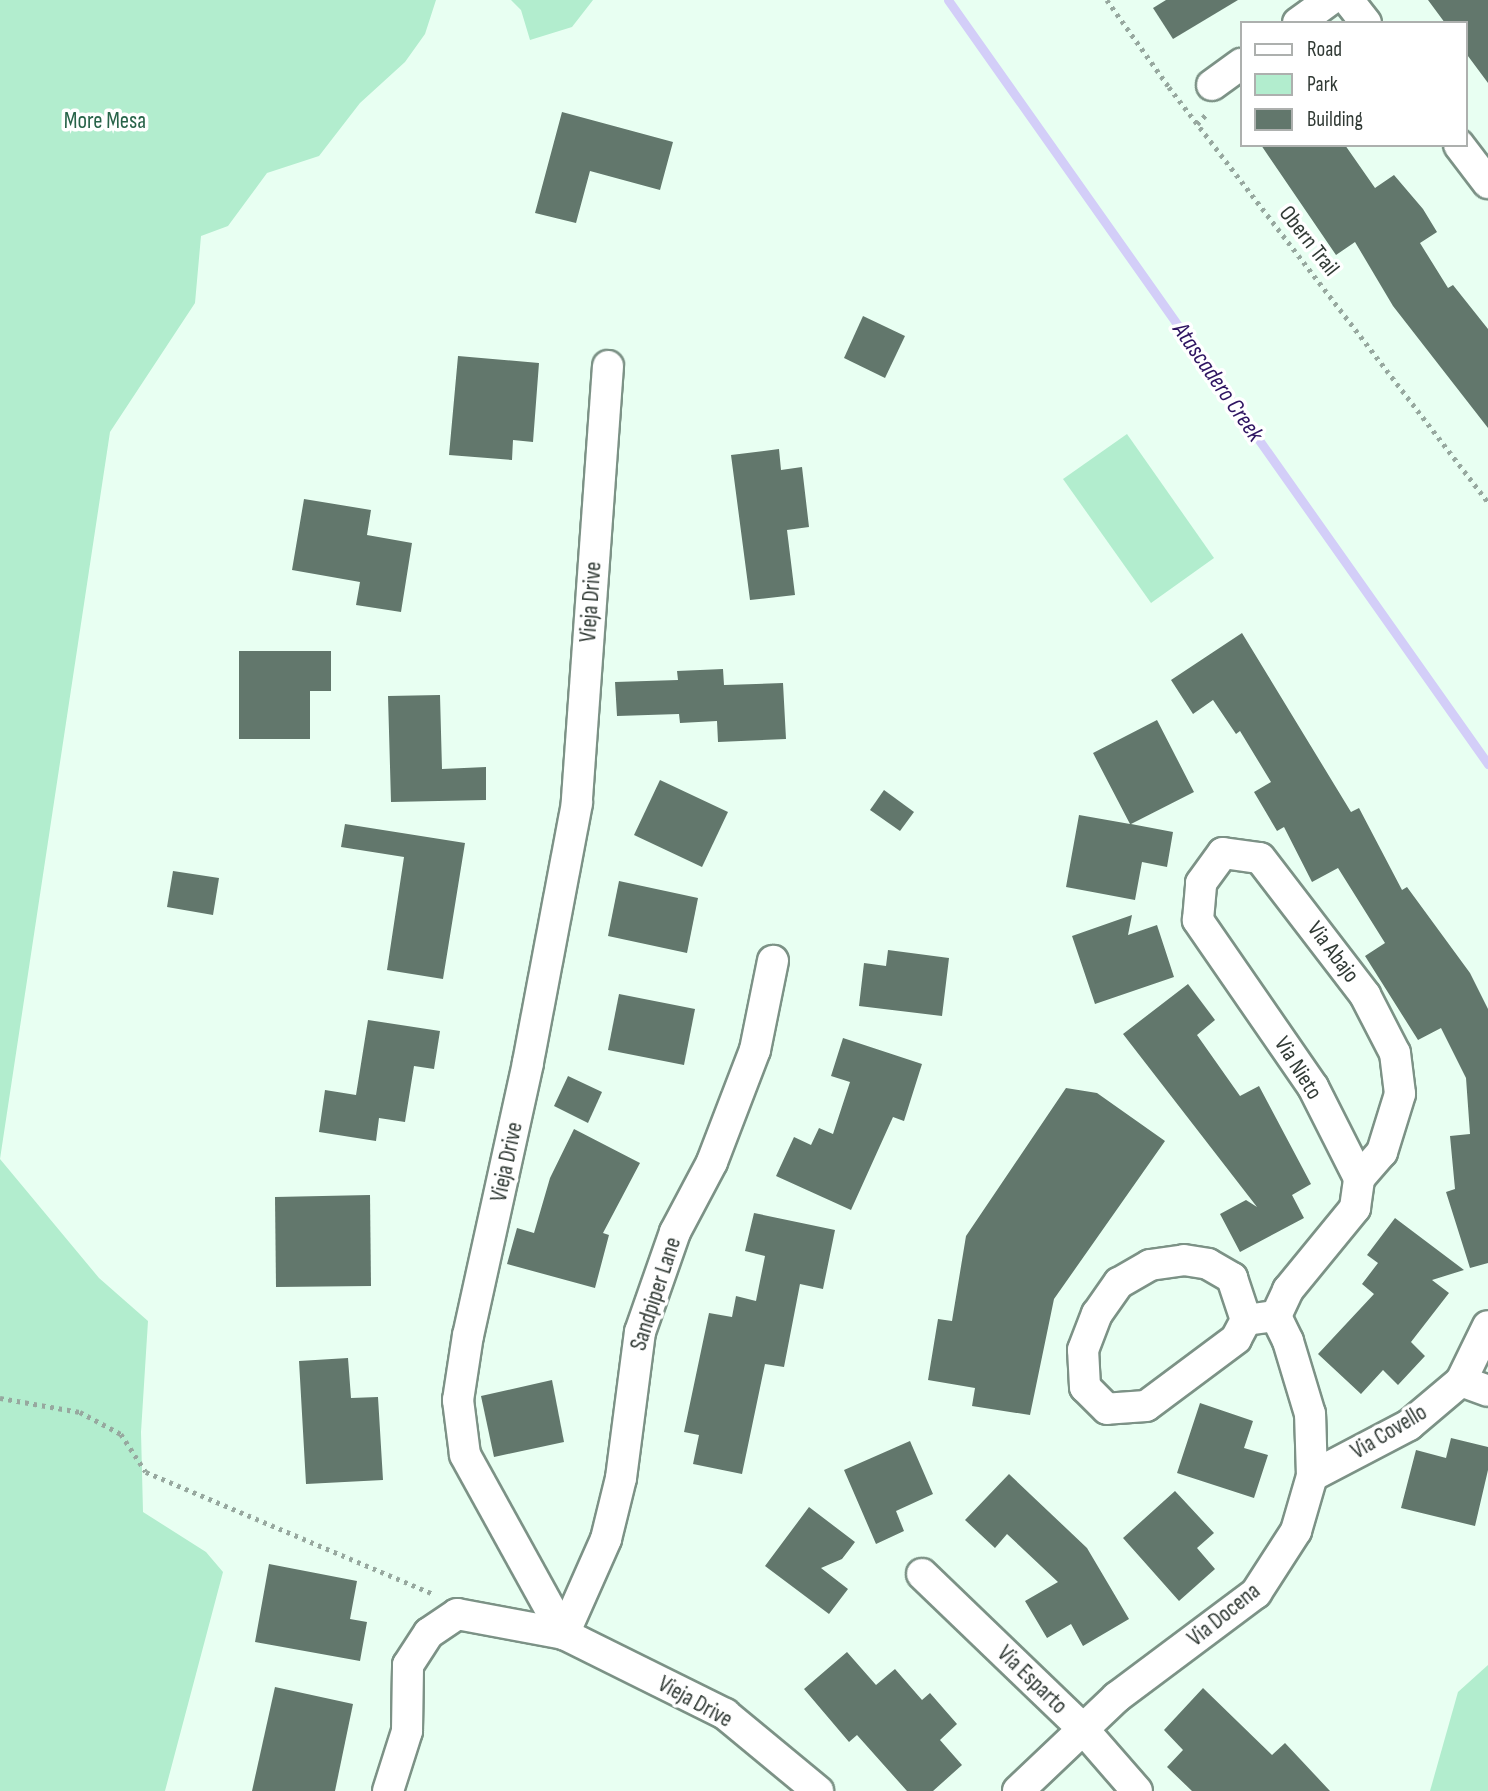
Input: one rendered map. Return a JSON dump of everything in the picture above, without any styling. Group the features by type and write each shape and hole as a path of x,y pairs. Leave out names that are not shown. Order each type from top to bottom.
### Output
{"street":[{"path":"1301,21 1330,0"},
{"path":"1348,0 1364,21"},
{"path":"1212,85 1240,65"},
{"path":"1461,147 1488,183"},
{"name":"Vieja Drive","path":"608,366 576,803 458,1400 464,1455 564,1634 725,1714 818,1791"},
{"name":"Via Nieto","path":"1260,858 1223,853 1201,883 1198,920 1313,1087 1359,1178"},
{"name":"Via Abajo","path":"1260,858 1365,995 1395,1053 1400,1094 1382,1152 1359,1178"},
{"name":"Sandpiper Lane","path":"564,1634 606,1539 621,1478 640,1332 675,1232 712,1162 755,1050 773,961"},
{"path":"1246,1320 1276,1316 1289,1290 1355,1208 1359,1178"},
{"path":"1184,1260 1208,1264 1232,1278 1246,1320 1236,1339 1146,1406 1107,1409 1084,1387 1083,1350 1097,1314 1119,1283 1150,1265 1184,1260"},
{"name":"Via Docena","path":"1018,1791 1117,1696 1256,1593 1296,1531 1312,1476 1310,1415 1300,1376 1276,1316"},
{"name":"Via Covello","path":"1312,1476 1409,1425 1474,1386 1488,1326"},
{"name":"Via Esparto","path":"922,1574 1083,1729 1137,1791"},
{"path":"388,1791 407,1731 408,1665 429,1633 457,1614 564,1634"}],"path":[{"name":"Obern Trail","path":"1107,0 1168,87 1488,502"},
{"path":"0,1398 80,1412 121,1434 146,1472 446,1599 457,1614"}],"green space":[{"name":"More Mesa","path":"0,0 436,0 425,34 405,62 360,103 319,156 267,173 228,226 201,236 195,303 110,432 0,1159"},
{"path":"511,0 593,0 572,27 530,40 521,10"},
{"path":"1127,434 1214,558 1151,603 1063,479"},
{"path":"0,1159 99,1278 148,1321 141,1432 143,1512 206,1552 223,1572 165,1791 0,1791"},
{"path":"1488,1665 1488,1791 1430,1791 1458,1692"}],"building":[{"path":"1166,0 1238,0 1173,39 1153,8"},
{"path":"1428,0 1488,0 1488,83 1467,55 1467,21 1444,21"},
{"path":"562,112 673,142 660,190 590,171 576,223 535,213"},
{"path":"1262,147 1346,147 1375,188 1394,175 1423,209 1437,232 1420,243 1448,288 1453,285 1488,329 1488,428 1393,306 1355,242 1336,255"},
{"path":"863,316 905,336 885,378 844,358"},
{"path":"458,356 539,363 533,442 513,440 512,460 449,455"},
{"path":"779,449 781,470 802,467 809,527 787,530 795,595 750,600 731,455"},
{"path":"304,499 371,510 367,535 412,543 401,612 356,605 360,582 292,570"},
{"path":"1242,633 1351,812 1359,808 1402,890 1407,887 1470,973 1488,1009 1488,1263 1470,1268 1446,1192 1455,1189 1450,1136 1470,1134 1466,1078 1441,1028 1418,1040 1365,956 1385,943 1338,868 1312,882 1284,827 1277,831 1254,792 1271,782 1240,731 1236,734 1213,700 1193,714 1171,680"},
{"path":"239,651 331,651 331,691 310,691 310,739 239,739"},
{"path":"723,669 724,685 783,683 786,739 718,742 717,721 680,723 679,714 617,716 615,682 678,680 677,671"},
{"path":"440,695 442,769 486,767 486,800 391,802 388,696"},
{"path":"1157,720 1194,792 1131,824 1173,832 1167,867 1142,862 1135,900 1066,887 1079,815 1130,824 1093,753"},
{"path":"660,780 728,812 702,867 634,835"},
{"path":"884,790 914,812 900,831 870,810"},
{"path":"345,824 465,843 443,979 387,970 404,857 341,847"},
{"path":"173,871 219,878 213,915 167,907"},
{"path":"619,881 698,898 687,953 608,936"},
{"path":"1132,915 1128,935 1157,925 1174,977 1095,1004 1072,936"},
{"path":"888,950 949,958 942,1016 859,1006 864,963 886,966"},
{"path":"1188,984 1215,1020 1197,1035 1240,1096 1259,1086 1311,1184 1292,1195 1304,1218 1240,1252 1220,1214 1246,1200 1257,1207 1123,1034"},
{"path":"619,994 695,1009 684,1065 608,1050"},
{"path":"368,1020 440,1031 434,1069 414,1066 405,1122 379,1118 376,1141 319,1132 325,1090 356,1095"},
{"path":"843,1038 922,1064 904,1121 893,1117 851,1210 776,1176 794,1137 811,1145 819,1128 833,1134 850,1082 831,1076"},
{"path":"568,1076 602,1092 588,1123 554,1106"},
{"path":"1066,1088 1097,1093 1165,1141 1054,1299 1030,1415 972,1406 975,1388 928,1380 938,1319 952,1321 966,1236"},
{"path":"574,1129 640,1163 603,1233 609,1235 595,1288 507,1264 517,1228 534,1233 550,1178"},
{"path":"370,1195 371,1286 276,1287 275,1197"},
{"path":"754,1213 835,1230 823,1289 800,1284 784,1367 765,1364 742,1474 693,1464 699,1435 684,1432 709,1313 732,1317 736,1296 756,1301 765,1256 745,1251"},
{"path":"1395,1218 1464,1270 1432,1280 1449,1293 1411,1342 1425,1356 1398,1385 1383,1370 1361,1394 1318,1354 1374,1294 1362,1284 1378,1263 1367,1255"},
{"path":"348,1358 351,1398 378,1397 383,1480 306,1484 299,1361"},
{"path":"552,1380 564,1442 494,1457 481,1396"},
{"path":"1200,1403 1253,1421 1244,1448 1268,1455 1254,1498 1177,1473"},
{"path":"1451,1438 1488,1447 1488,1470 1475,1526 1401,1508 1416,1450 1446,1458"},
{"path":"910,1441 933,1494 896,1511 904,1531 876,1544 844,1470"},
{"path":"1009,1474 1087,1548 1129,1619 1083,1646 1071,1624 1047,1638 1025,1601 1058,1582 1007,1534 995,1548 965,1520"},
{"path":"1175,1491 1214,1533 1197,1548 1215,1569 1179,1601 1123,1538"},
{"path":"809,1507 855,1542 842,1559 821,1568 848,1589 829,1614 765,1566"},
{"path":"269,1564 357,1581 350,1619 367,1622 360,1661 255,1642"},
{"path":"847,1652 876,1685 895,1669 922,1700 930,1693 957,1724 940,1740 962,1765 933,1791 907,1791 857,1735 849,1742 804,1689"},
{"path":"275,1687 353,1704 335,1791 252,1791"},
{"path":"1203,1688 1272,1755 1285,1743 1330,1791 1192,1791 1167,1767 1183,1750 1164,1730"}],"waterway":[{"name":"Atascadero Creek","path":"948,0 1488,764"}]}
